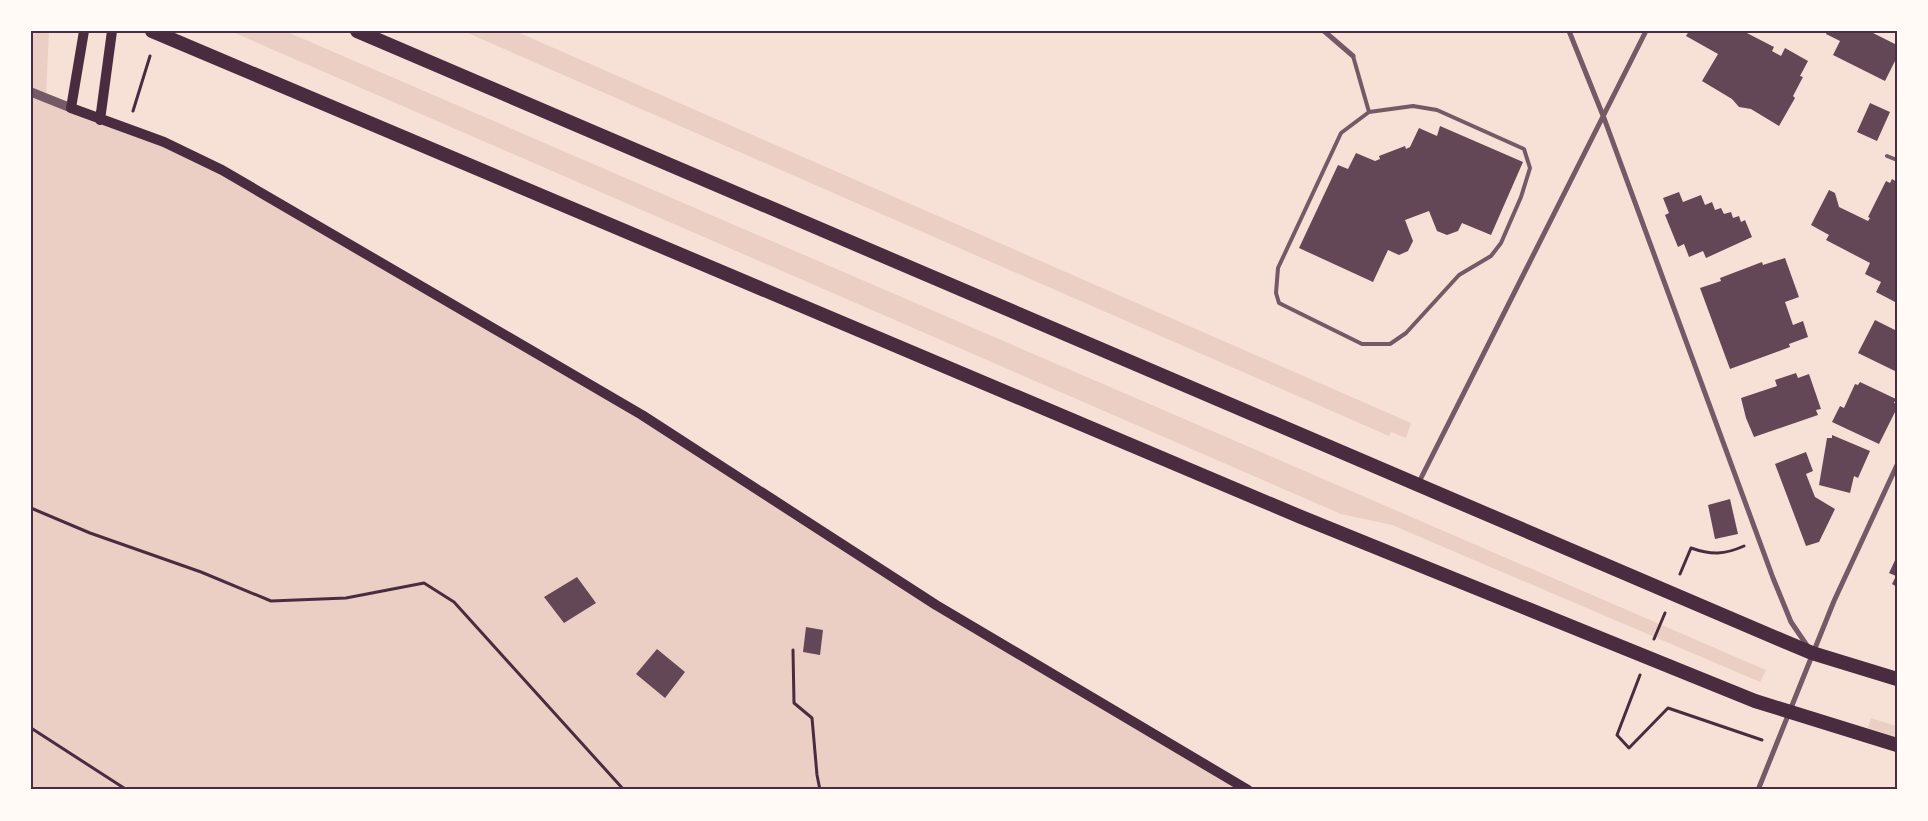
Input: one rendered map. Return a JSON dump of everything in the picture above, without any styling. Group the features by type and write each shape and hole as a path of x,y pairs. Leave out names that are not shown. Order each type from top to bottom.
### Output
{"highway":[{"path":"152,31 1301,517 1755,701 1897,745"},
{"path":"357,31 1417,486 1812,653 1897,679"}],"main road":[{"path":"84,31 71,108 164,142 222,170 625,405 936,605 1248,790"},
{"path":"100,120 112,31"}],"street":[{"path":"1324,31 1353,56"},
{"path":"1569,31 1604,118 1758,540 1791,622 1812,653"},
{"path":"1417,486 1604,118 1646,31"},
{"path":"31,92 71,108"},
{"path":"1758,790 1834,601 1897,465"}],"lane":[{"path":"1353,56 1369,112"},
{"path":"1413,106 1437,110 1524,148 1530,168 1521,197 1501,243 1491,256 1459,275 1406,334 1390,344 1362,344 1278,303 1276,293 1278,268 1341,133 1369,112 1413,106"},
{"path":"1886,156 1897,160"}],"path":[{"path":"126,129 150,56"},
{"path":"31,508 90,533 201,572 271,601 346,598 424,583 454,602 624,790"},
{"path":"1679,578 1691,548 1710,554 1735,550 1758,540"},
{"path":"1654,640 1668,605"},
{"path":"793,650 794,703 812,718 820,790"},
{"path":"1643,667 1617,735 1629,748 1668,708 1777,745"},
{"path":"31,728 128,790"}],"shaded area":[{"path":"31,31 49,31 46,98 164,142 642,415 936,605 1248,790 31,790"},
{"path":"230,31 285,31 1766,670 1760,682 1392,525 1341,514"},
{"path":"463,31 515,31 1411,423 1406,438 1391,432 1389,436"},
{"path":"1871,718 1897,726 1897,737 1868,728"}],"building":[{"path":"1689,31 1743,31 1774,47 1772,51 1781,56 1785,48 1808,61 1800,76 1803,77 1793,96 1795,98 1779,126 1751,109 1739,107 1732,99 1702,81 1718,54 1686,36"},
{"path":"1827,31 1869,31 1897,45 1897,57 1885,81 1833,55 1840,41 1826,34"},
{"path":"1870,103 1890,112 1877,141 1857,132"},
{"path":"1440,126 1523,162 1491,235 1462,223 1458,231 1447,235 1437,231 1429,211 1405,220 1413,241 1408,251 1399,255 1388,250 1373,282 1299,248 1338,165 1348,169 1356,153 1375,161 1380,159 1379,156 1405,146 1406,149 1410,147 1419,128 1437,136"},
{"path":"1892,179 1897,182 1897,303 1876,292 1881,282 1865,274 1870,263 1826,240 1829,235 1811,225 1829,190 1835,193 1839,207 1868,221 1870,218 1868,217 1886,181 1890,183"},
{"path":"1679,192 1683,202 1701,195 1705,205 1712,202 1715,210 1721,208 1724,214 1731,212 1733,218 1739,216 1741,222 1745,220 1752,237 1706,258 1703,251 1689,257 1684,244 1678,247 1665,215 1669,213 1663,198"},
{"path":"1785,258 1799,297 1785,302 1793,325 1803,321 1808,337 1789,344 1790,347 1730,369 1700,288 1721,281 1720,278 1762,262 1763,265"},
{"path":"1875,320 1897,331 1897,372 1858,353"},
{"path":"1796,373 1798,378 1809,374 1821,409 1816,410 1818,415 1754,437 1746,418 1741,398 1777,386 1775,380"},
{"path":"1860,382 1896,399 1894,403 1897,404 1897,408 1879,444 1832,422 1840,406 1844,408 1855,384 1858,385"},
{"path":"1832,435 1870,451 1858,478 1854,476 1850,493 1819,485 1827,438 1832,438"},
{"path":"1806,452 1813,471 1806,474 1815,497 1835,509 1819,542 1806,546 1775,464"},
{"path":"1730,499 1738,534 1715,539 1708,505"},
{"path":"1897,556 1897,587 1892,584 1896,576 1889,573"},
{"path":"577,577 596,603 564,623 544,597"},
{"path":"806,627 823,630 820,655 803,652"},
{"path":"657,649 685,672 665,698 636,674"}]}
